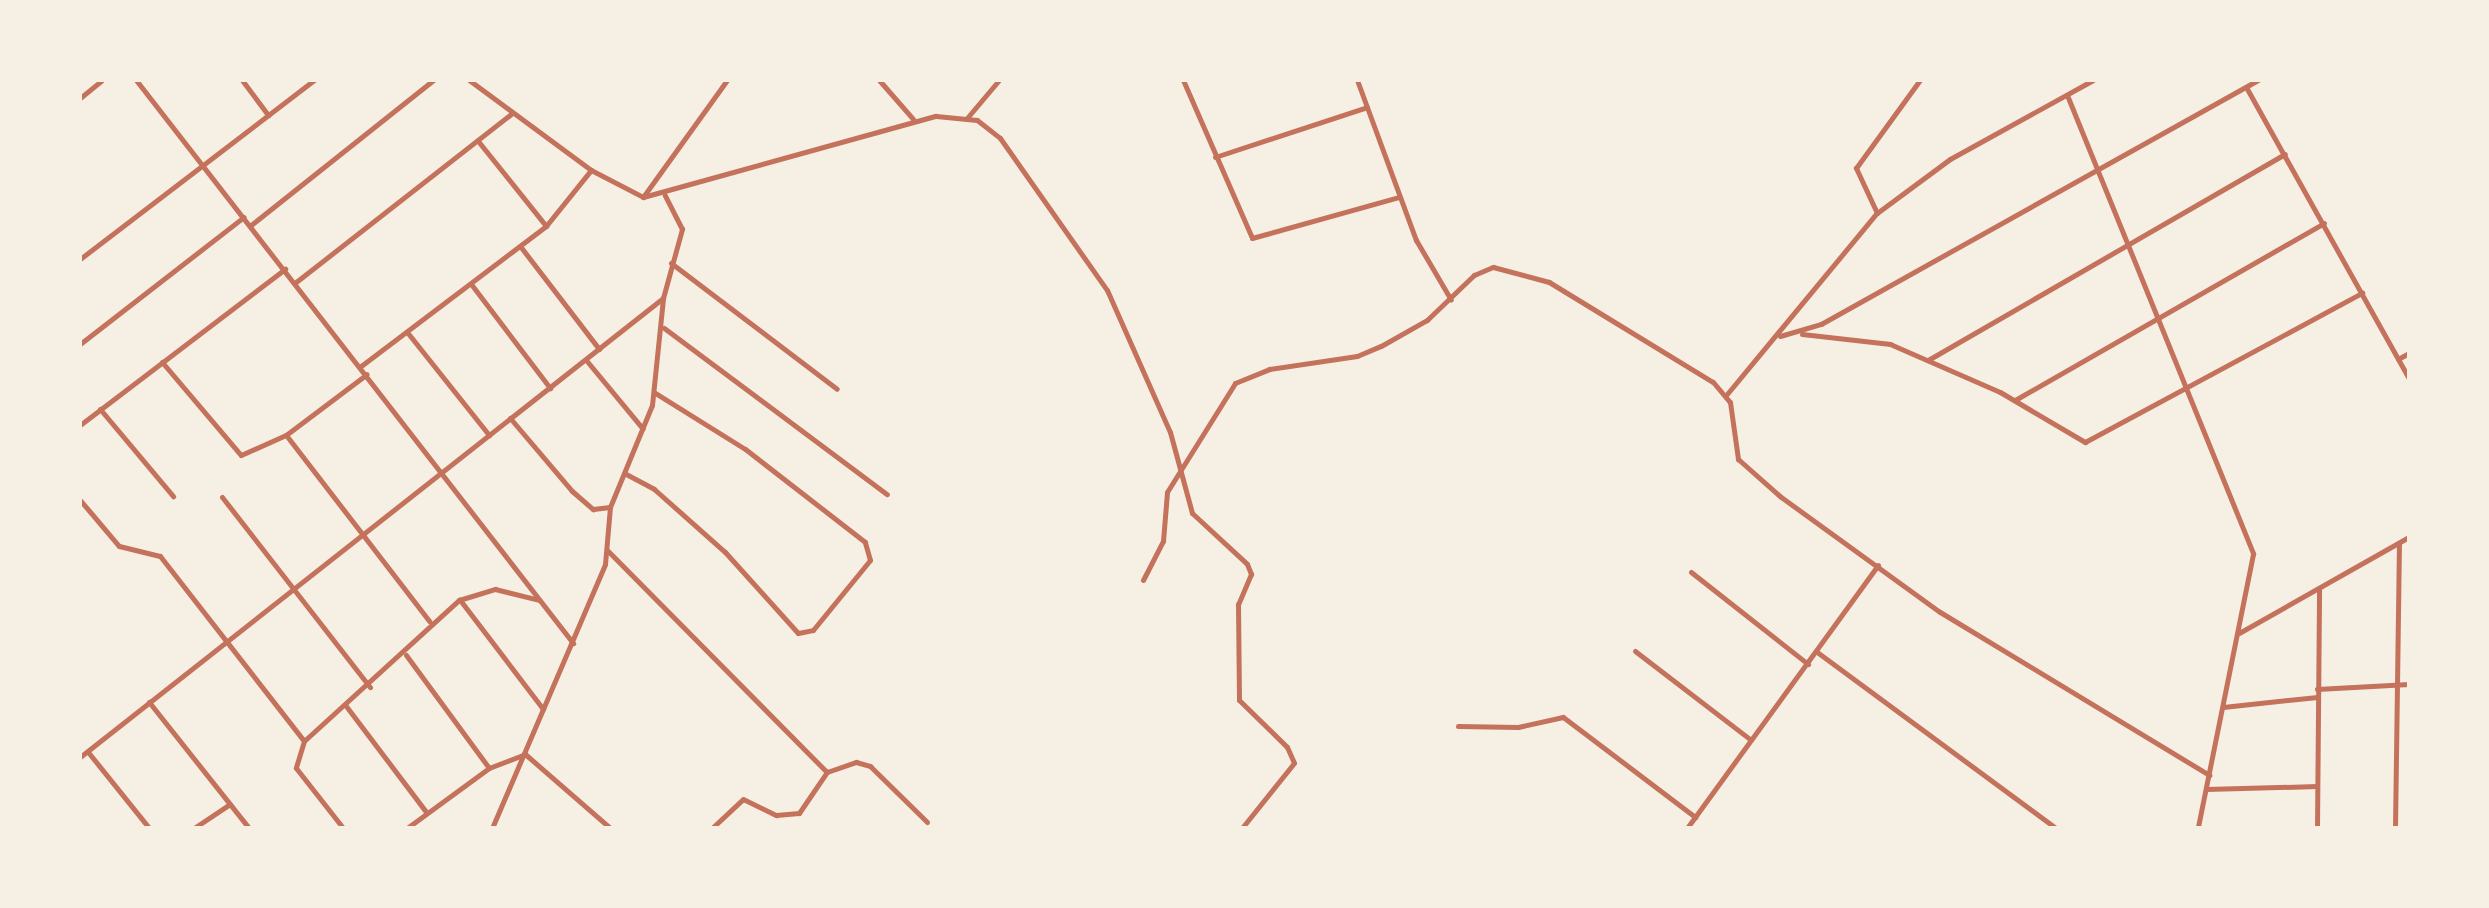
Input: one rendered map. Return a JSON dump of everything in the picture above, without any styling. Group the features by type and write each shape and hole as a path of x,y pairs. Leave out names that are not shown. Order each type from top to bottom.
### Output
{"street":[{"path":"80,98 102,80"},
{"path":"136,80 208,166 367,374 436,472 574,642"},
{"path":"242,80 268,115"},
{"path":"80,259 208,166 314,80"},
{"path":"251,225 433,80"},
{"path":"469,80 591,170 643,196 665,195 914,120 967,118 1000,138 1029,172 1108,290 1199,523 1242,556 1251,574 1238,604 1239,700 1293,755 1290,772 1242,828"},
{"path":"643,196 727,80"},
{"path":"879,80 914,120"},
{"path":"967,118 1000,80"},
{"path":"1183,80 1252,238 1399,197"},
{"path":"1357,80 1399,197 1451,300"},
{"path":"1877,213 1856,168 1920,80"},
{"path":"1727,394 1780,336 1877,213 1950,159 2093,80"},
{"path":"1802,334 2258,80"},
{"path":"2246,87 2409,379"},
{"path":"2067,95 2254,554 2198,828"},
{"path":"1215,157 1367,107"},
{"path":"296,282 512,113"},
{"path":"478,140 546,226"},
{"path":"1928,360 2285,154"},
{"path":"361,366 546,226 591,170"},
{"path":"492,828 574,642 608,550 610,507 655,393 664,328 663,298 682,230 665,195"},
{"path":"80,344 244,216"},
{"path":"2015,400 2157,315 2324,223"},
{"path":"520,246 599,349"},
{"path":"670,263 837,389"},
{"path":"1143,580 1163,541 1166,492 1217,408 1247,374 1357,356 1451,300 1484,268 1549,282 1727,394 1738,459 1940,612 2209,775"},
{"path":"80,424 285,269"},
{"path":"471,284 550,388"},
{"path":"1780,336 1873,339 2015,400 2086,442 2188,392 2362,293"},
{"path":"80,757 436,472 663,298"},
{"path":"664,328 887,494"},
{"path":"407,332 489,435"},
{"path":"2398,359 2409,353"},
{"path":"586,360 643,429"},
{"path":"162,362 231,451 252,454 286,435 367,374"},
{"path":"625,474 654,489 726,552 798,633 813,630 870,560 865,542 745,449 655,393"},
{"path":"100,409 173,496"},
{"path":"510,418 572,490 593,508 610,507"},
{"path":"286,435 429,621"},
{"path":"222,497 370,687"},
{"path":"80,500 119,546 160,556 304,741"},
{"path":"2239,633 2409,537"},
{"path":"2395,828 2399,543"},
{"path":"608,550 827,772"},
{"path":"1688,828 1878,565"},
{"path":"1691,572 1808,664"},
{"path":"2317,828 2319,588"},
{"path":"343,828 296,768 304,741 406,655 429,621 460,600 494,589 540,600"},
{"path":"460,600 543,709"},
{"path":"1635,651 1751,740"},
{"path":"1817,652 2056,828"},
{"path":"406,655 489,768"},
{"path":"2223,707 2409,684"},
{"path":"149,702 249,828"},
{"path":"346,706 427,813"},
{"path":"1458,726 1518,726 1563,717 1695,818"},
{"path":"88,751 149,828"},
{"path":"407,828 489,768 525,754"},
{"path":"525,754 610,828"},
{"path":"712,828 743,800 776,815 799,813 827,772 844,763 870,766 928,822"},
{"path":"2206,790 2317,786"},
{"path":"194,828 230,804"}]}
